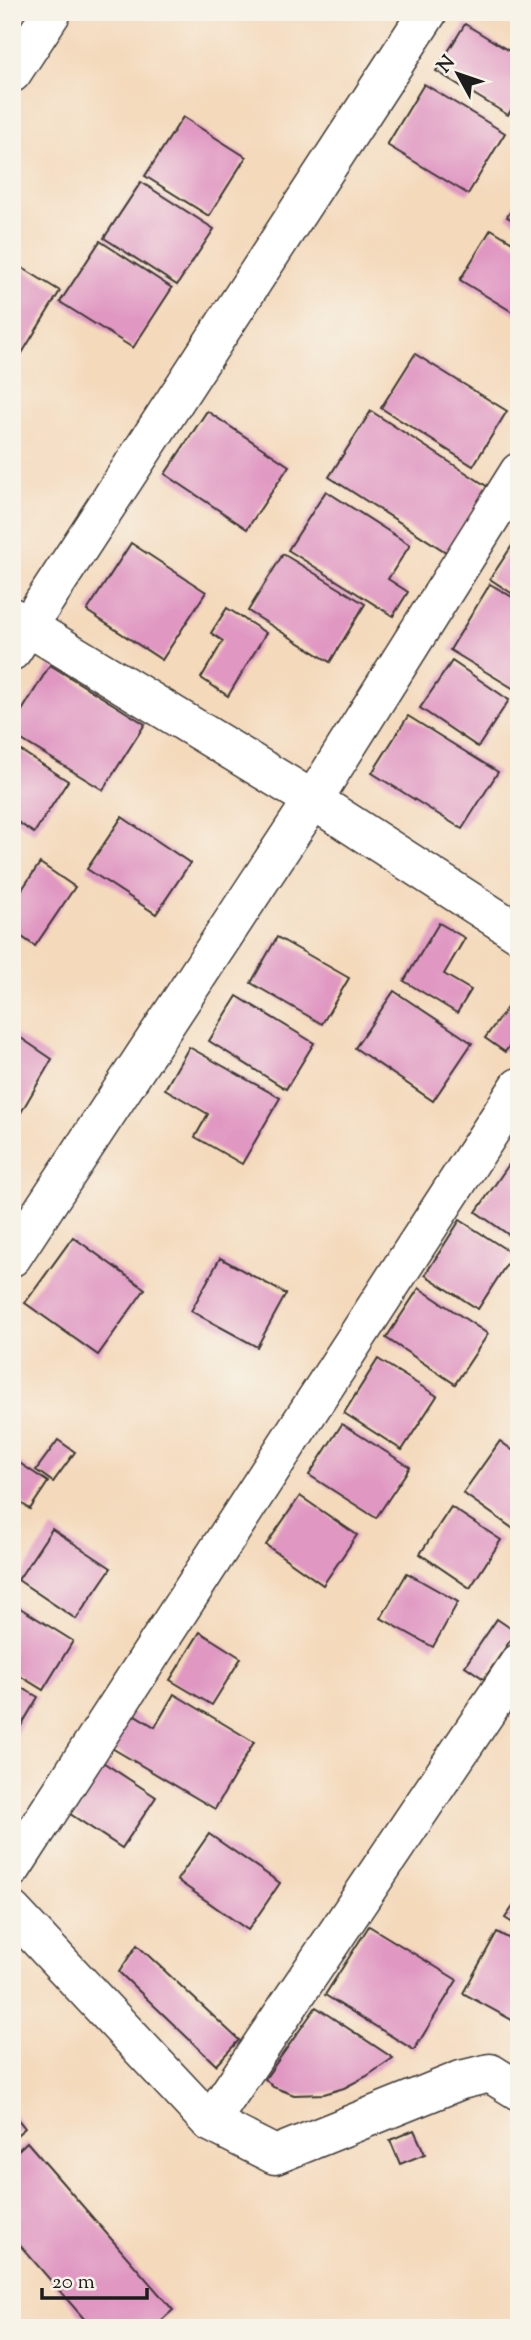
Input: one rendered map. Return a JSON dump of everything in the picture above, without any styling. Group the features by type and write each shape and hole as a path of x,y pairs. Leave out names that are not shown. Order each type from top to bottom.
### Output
{"street":[{"path":"12,73 52,12"},
{"path":"428,12 18,632 313,800 519,933"},
{"path":"12,1257 313,800 519,472"},
{"path":"12,1868 519,1087"},
{"path":"210,2122 519,1662"},
{"path":"12,1911 210,2122 275,2155 461,2080 490,2073 519,2091"}],"building":[{"path":"465,24 519,57 519,97 508,115 436,71"},
{"path":"424,84 505,133 468,194 387,145"},
{"path":"183,117 246,157 209,216 145,176"},
{"path":"141,182 214,229 177,285 104,238"},
{"path":"519,197 519,224 507,217"},
{"path":"491,229 519,246 519,316 460,280"},
{"path":"100,241 172,288 133,348 60,302"},
{"path":"16,264 60,291 16,363 12,361 12,271"},
{"path":"415,354 507,411 473,466 381,408"},
{"path":"207,411 289,466 247,529 165,474"},
{"path":"371,411 488,487 446,552 329,477"},
{"path":"326,491 410,545 388,579 408,592 393,616 288,550"},
{"path":"519,535 519,598 490,579"},
{"path":"131,543 206,592 162,660 87,611"},
{"path":"283,554 365,604 330,662 248,611"},
{"path":"490,584 519,601 519,692 450,650"},
{"path":"227,608 266,633 228,696 201,678 223,641 211,633"},
{"path":"452,661 509,700 478,747 420,708"},
{"path":"50,665 145,724 103,790 12,734 12,727"},
{"path":"408,716 498,772 462,829 372,773"},
{"path":"12,745 68,781 34,833 12,818"},
{"path":"122,817 190,863 156,914 87,869"},
{"path":"40,863 75,887 35,946 12,930 12,904"},
{"path":"439,923 465,938 444,974 471,990 457,1013 404,981"},
{"path":"277,937 349,978 322,1024 251,983"},
{"path":"394,991 472,1043 433,1101 355,1048"},
{"path":"237,996 314,1043 286,1089 209,1041"},
{"path":"509,1005 519,1012 519,1032 505,1052 485,1038"},
{"path":"12,1032 52,1059 19,1116 12,1112"},
{"path":"189,1047 280,1098 242,1164 195,1137 208,1114 165,1089"},
{"path":"512,1160 519,1164 519,1242 476,1212"},
{"path":"460,1220 513,1254 478,1309 425,1275"},
{"path":"73,1237 145,1289 98,1355 25,1303"},
{"path":"220,1258 286,1294 257,1347 191,1311"},
{"path":"419,1288 488,1334 455,1384 386,1338"},
{"path":"378,1359 437,1396 402,1450 344,1413"},
{"path":"342,1424 410,1467 376,1518 309,1475"},
{"path":"58,1440 75,1452 53,1482 36,1470"},
{"path":"500,1441 519,1455 519,1533 463,1493"},
{"path":"12,1458 48,1482 30,1509 12,1497"},
{"path":"300,1496 357,1535 323,1585 266,1545"},
{"path":"451,1507 501,1540 470,1588 420,1554"},
{"path":"52,1529 111,1568 76,1619 18,1580"},
{"path":"407,1573 458,1602 433,1647 381,1618"},
{"path":"12,1603 73,1641 43,1690 12,1671"},
{"path":"497,1619 516,1632 484,1679 465,1666"},
{"path":"200,1632 241,1658 212,1705 170,1680"},
{"path":"12,1682 38,1697 12,1741"},
{"path":"174,1694 254,1742 215,1809 110,1747 130,1712 155,1727"},
{"path":"92,1755 156,1797 122,1848 58,1806"},
{"path":"209,1834 280,1883 248,1930 177,1880"},
{"path":"519,1898 519,1927 505,1918"},
{"path":"369,1926 457,1980 414,2050 325,1995"},
{"path":"497,1932 519,1944 519,2024 463,1993"},
{"path":"137,1945 239,2040 216,2065 119,1972"},
{"path":"316,2007 393,2058 344,2088 324,2094 294,2095 273,2087 265,2079"},
{"path":"12,2112 25,2128 12,2139"},
{"path":"414,2130 425,2154 400,2164 390,2140"},
{"path":"27,2142 173,2310 153,2328 92,2328 12,2236 12,2156"}]}
